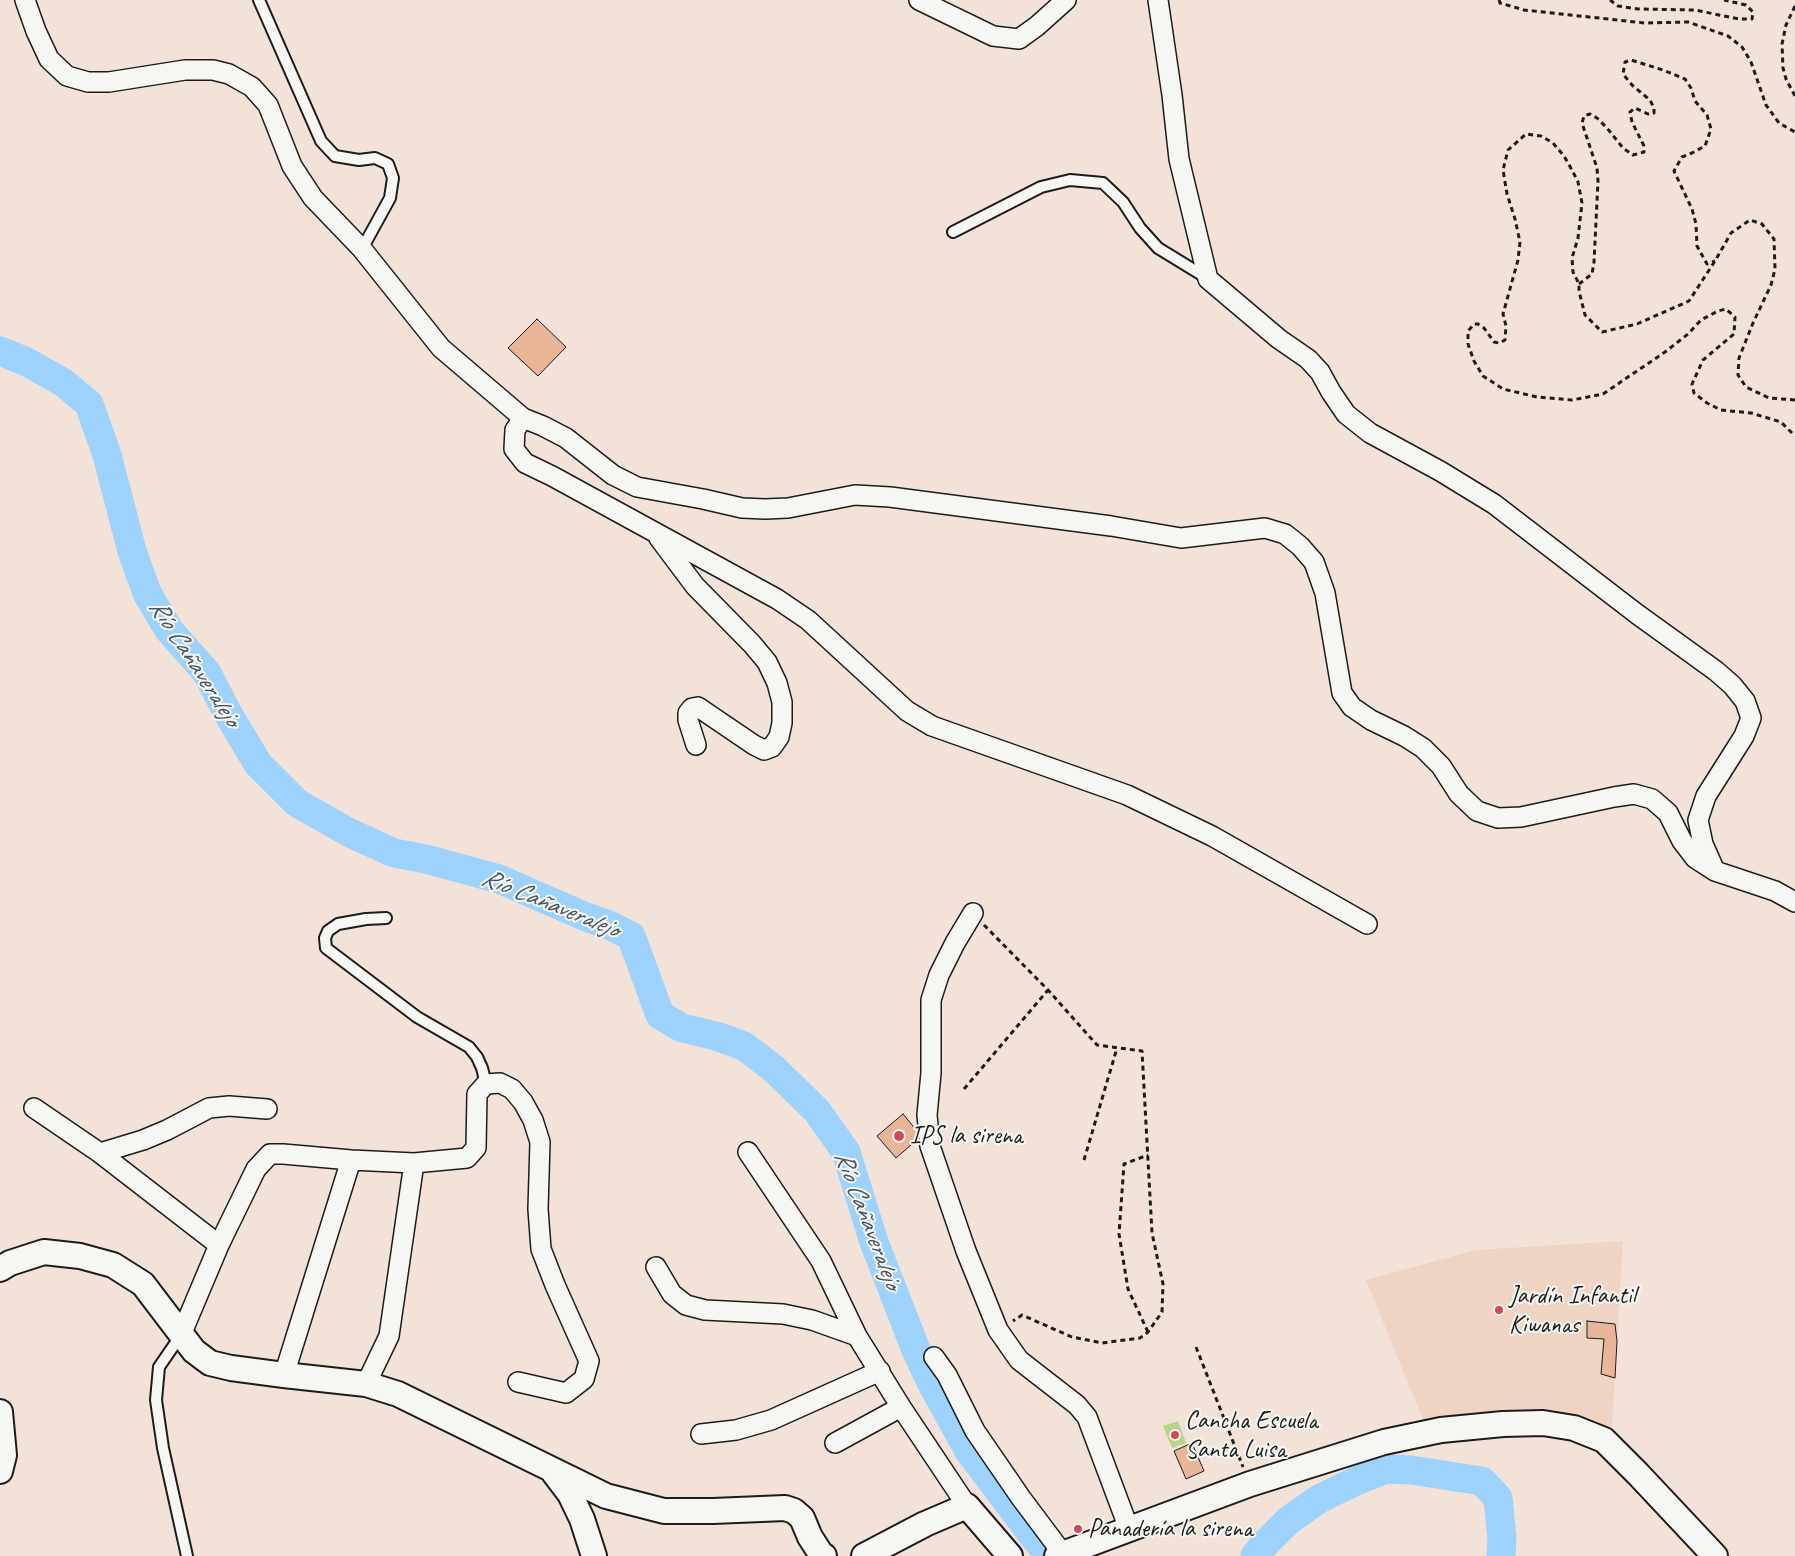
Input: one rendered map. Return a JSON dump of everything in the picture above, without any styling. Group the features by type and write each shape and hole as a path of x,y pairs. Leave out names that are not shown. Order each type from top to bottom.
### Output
{"street":[{"path":"25,0 49,59 67,76 88,82 109,82 184,70 213,70 229,74 252,87 268,104 292,166 313,198 362,250 441,348 523,418 566,438 613,475 637,487 703,498 742,508 765,510 788,508 855,495 890,497 1111,526 1182,538 1265,528 1284,534 1300,546 1314,562 1325,594 1342,693 1352,707 1371,720 1404,736 1423,748 1441,766 1459,794 1477,811 1498,818 1521,817 1614,796 1634,794 1652,799 1668,813 1682,840 1695,858 1715,871 1775,892 1795,902"},
{"path":"919,0 994,36 1019,40 1066,0"},
{"path":"1158,0 1179,159 1208,278 1279,339 1308,360 1320,372 1346,414 1370,433 1440,471 1494,504 1637,614 1716,670 1745,701 1751,718 1744,736 1706,796 1698,820 1703,844 1715,871"},
{"path":"523,418 515,430 514,449 525,463 777,599 808,620 907,711 932,726 1127,795 1212,836 1367,924"},
{"path":"656,535 695,586 767,662 777,683 782,702 782,723 779,737 772,747 764,750 754,746 698,707 692,708 688,713 688,720 696,745"},
{"path":"973,913 955,942 939,974 931,1000 931,1056 927,1115 930,1146 966,1251 998,1330 1019,1360 1077,1405 1088,1417 1129,1529"},
{"path":"181,1335 219,1245 256,1168 270,1154 414,1163 467,1158 476,1148 477,1094 486,1084 500,1083 512,1089 523,1102 533,1120 540,1142 538,1209 542,1249 555,1285 589,1361 584,1379 566,1393 518,1382"},
{"path":"100,1154 167,1130 209,1108 229,1106 267,1109"},
{"path":"34,1108 100,1154 219,1245"},
{"path":"748,1152 821,1260 857,1336 901,1408 967,1506 1010,1556"},
{"path":"284,1375 351,1160"},
{"path":"366,1384 388,1336 414,1163"},
{"path":"0,1269 10,1262 44,1252 80,1256 113,1264 143,1284 181,1335 194,1350 210,1363 231,1368 366,1384 398,1394 606,1496 664,1511 785,1508 794,1511 802,1518 810,1537 824,1556"},
{"path":"656,1267 672,1294 686,1305 705,1310 783,1314 812,1320 857,1336"},
{"path":"934,1358 947,1375 975,1430 1021,1498 1064,1553 1250,1484 1384,1442 1441,1430 1503,1424 1543,1423 1574,1428 1604,1440 1715,1556"},
{"path":"701,1434 736,1430 771,1420 880,1371"},
{"path":"835,1443 901,1408"},
{"path":"0,1412 4,1455 0,1471"},
{"path":"552,1471 570,1494 582,1519 594,1556"},
{"path":"864,1556 925,1524 967,1506"}],"lane":[{"path":"259,0 321,141 336,156 359,160 375,158 388,164 393,178 390,198 362,250"},
{"path":"953,232 1041,187 1070,180 1103,184 1123,202 1140,228 1158,248 1208,278"},
{"path":"386,918 338,924 328,931 325,938 326,948 417,1017 469,1047 479,1062 486,1084"},
{"path":"181,1335 159,1367 156,1400 163,1448 187,1556"}],"path":[{"path":"1499,0 1500,3 1524,10 1646,22 1688,22 1728,36 1742,47 1751,62 1766,105 1779,122 1795,132"},
{"path":"1610,0 1618,6 1638,9 1694,10 1739,19 1752,19 1753,12 1746,6 1724,0"},
{"path":"1795,6 1786,26 1782,44 1783,68 1786,79 1795,96"},
{"path":"1579,284 1592,274 1598,181 1597,168 1588,135 1582,123 1584,116 1590,114 1597,118 1623,148 1633,155 1644,152 1644,146 1632,122 1630,112 1634,108 1651,115 1654,113 1650,100 1632,85 1623,74 1625,62 1630,60 1686,79 1695,101 1707,115 1711,129 1705,146 1682,157 1674,172 1692,209 1696,224 1697,246 1707,264 1716,261"},
{"path":"1795,400 1769,398 1746,387 1738,375 1739,358 1771,285 1775,269 1774,240 1762,224 1750,220 1731,234 1716,261 1689,301 1638,324 1602,332 1585,315 1579,284 1573,272 1572,258 1578,238 1582,203 1578,182 1564,156 1553,142 1541,136 1526,134 1508,150 1503,170 1506,194 1515,219 1520,242 1518,260 1503,314 1506,326 1505,340 1499,343 1494,342 1484,328 1478,324 1474,324 1468,331 1468,344 1474,361 1483,376 1503,389 1537,397 1572,400 1602,394 1664,352 1688,334 1701,320 1726,309 1735,317 1734,334 1703,360 1692,384 1694,393 1707,403 1721,410 1751,414 1781,422 1795,436"},
{"path":"973,913 1048,990 1097,1045 1142,1051 1152,1233 1163,1284 1162,1312 1148,1332 1140,1338 1102,1343 1072,1337 1022,1315"},
{"path":"964,1089 1048,990"},
{"path":"1084,1160 1117,1048"},
{"path":"1148,1155 1124,1164 1119,1234 1128,1289 1148,1332"},
{"path":"1196,1347 1250,1484"}],"shaded area":[{"name":"Jardín Infantil Kiwanas","path":"1623,1241 1612,1428 1604,1440 1574,1428 1428,1432 1366,1280 1476,1250"}],"green space":[{"name":"Cancha Escuela Santa Luisa","path":"1178,1421 1186,1443 1172,1448 1163,1426"}],"building":[{"path":"537,319 566,347 538,376 508,348"},
{"name":"IPS la sirena","path":"903,1114 917,1131 918,1139 896,1158 877,1136"},
{"path":"1587,1321 1615,1324 1617,1341 1615,1378 1601,1374 1604,1339 1587,1338"},
{"path":"1192,1443 1204,1471 1186,1479 1174,1451"}],"waterway":[{"name":"Río Cañaveralejo","path":"0,351 27,362 64,383 89,404 107,455 132,551 147,593 169,630 207,673 227,712 258,764 297,803 350,833 394,853 426,859 499,879 631,936 660,1015 682,1028 716,1036 744,1046 774,1069 817,1111 846,1152 874,1242 916,1350 932,1384 969,1451 1050,1556"},
{"name":"Río Cañaveralejo","path":"1255,1556 1289,1520 1319,1499 1386,1469 1411,1470 1482,1481 1498,1498 1502,1538 1501,1556"}],"place":[{"name":"IPS la sirena","path":"899,1136"},
{"name":"Jardín Infantil Kiwanas","path":"1499,1310"},
{"name":"Cancha Escuela Santa Luisa","path":"1175,1435"},
{"name":"Panadería la sirena","path":"1078,1529"}]}
